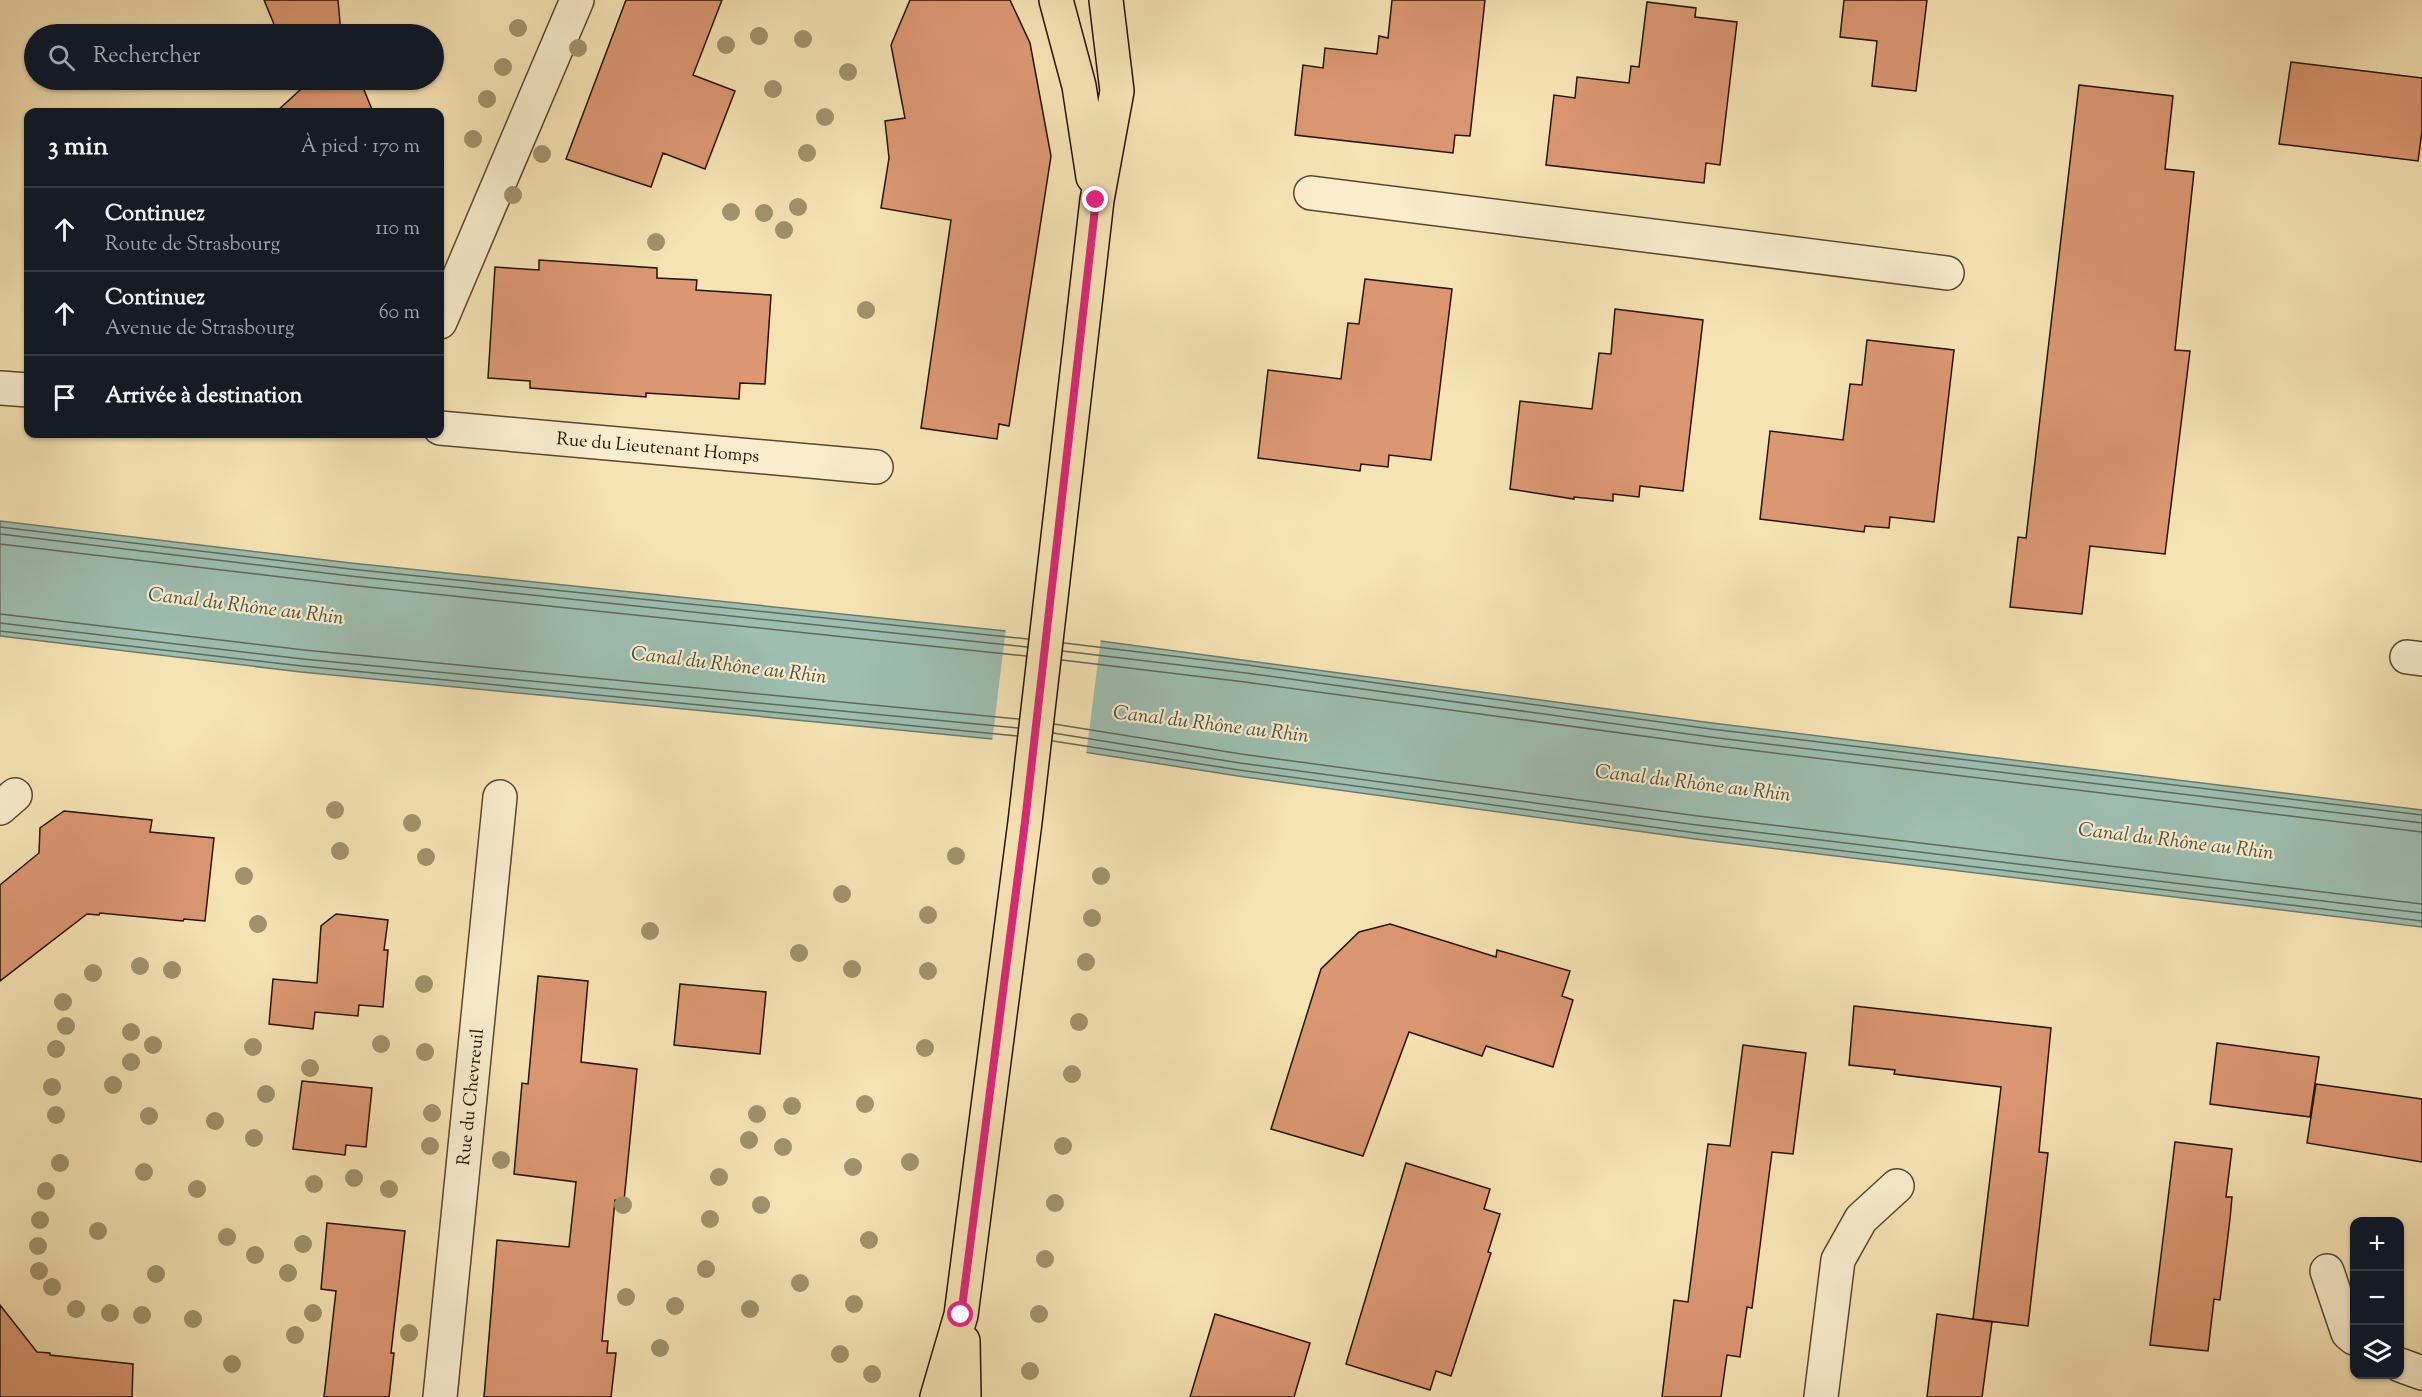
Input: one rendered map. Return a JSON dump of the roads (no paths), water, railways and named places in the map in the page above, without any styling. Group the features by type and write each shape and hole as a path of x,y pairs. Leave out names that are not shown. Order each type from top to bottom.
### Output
{"main road":[{"path":"1056,0 1079,86 1096,200"},
{"path":"938,1397 961,1315 1025,822 1096,200 1117,91 1106,0"},
{"path":"961,1315 964,1397"}],"street":[{"path":"444,313 577,0"},
{"path":"1311,194 1947,273"},
{"path":"0,388 24,390"},
{"name":"Rue du Lieutenant Homps","path":"444,428 876,467"},
{"name":"Rue du Chevreuil","path":"440,1397 500,797"},
{"path":"1821,1397 1838,1260 1861,1219 1897,1186"},
{"path":"2328,1271 2350,1334"},
{"path":"2404,1366 2422,1373"}],"water":[{"name":"Canal du Rhône au Rhin","path":"0,521 351,563 1093,640 1712,723 2422,810 2422,927 1695,839 1238,776 1013,741 301,672 0,636"}]}
